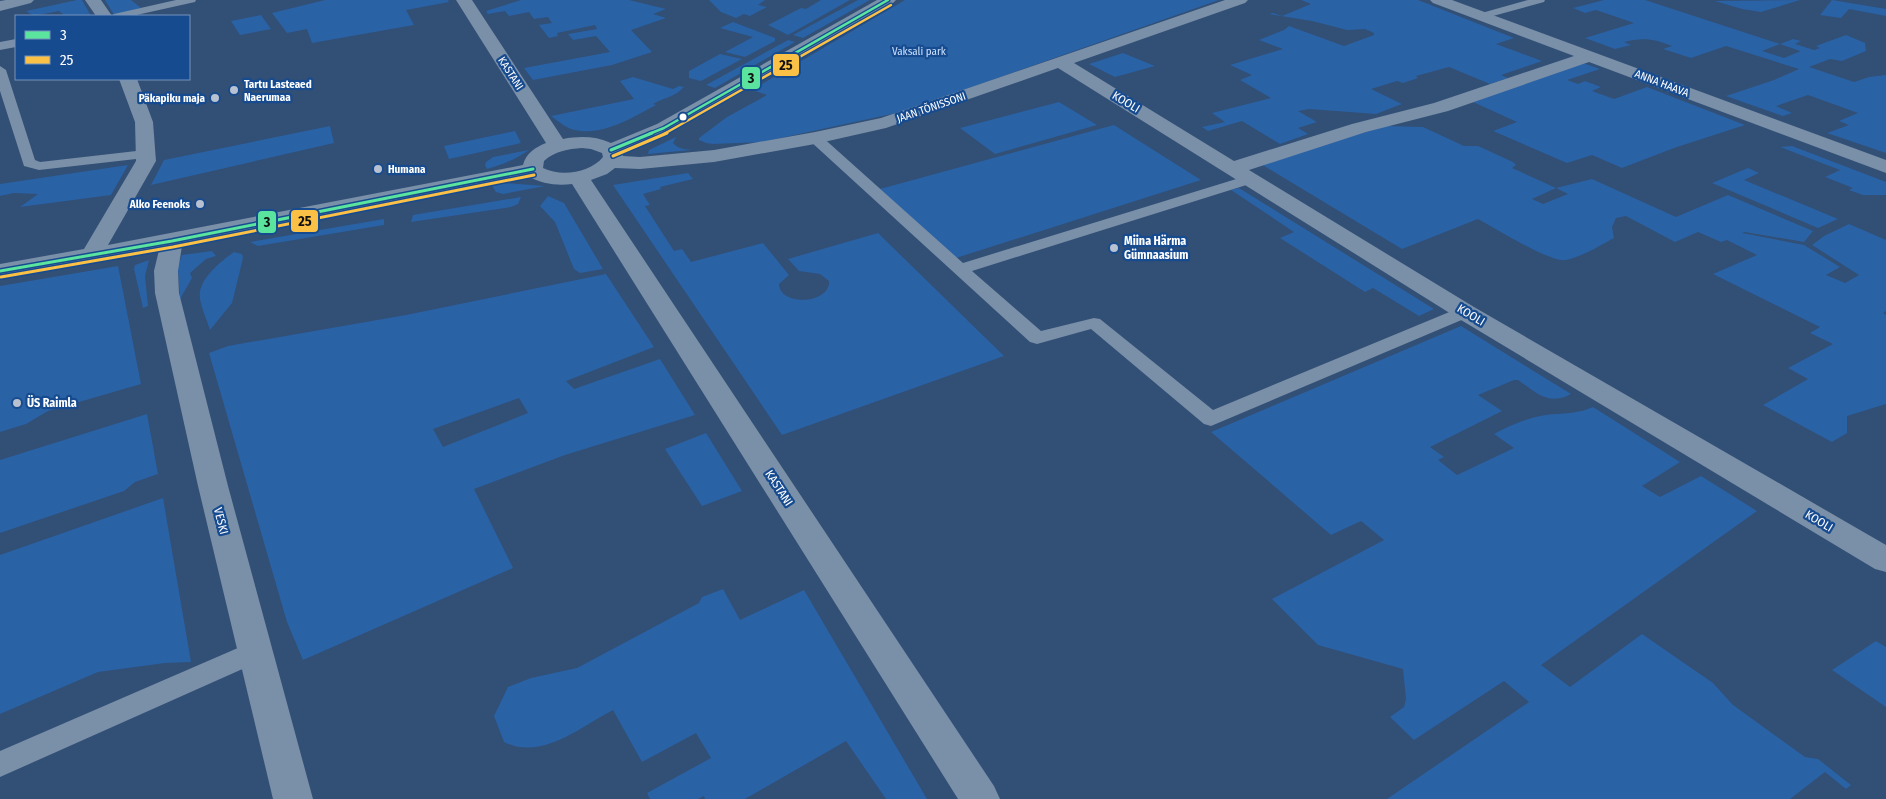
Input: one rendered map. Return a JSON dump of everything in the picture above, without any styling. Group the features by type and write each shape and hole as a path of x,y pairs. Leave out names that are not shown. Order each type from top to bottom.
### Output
{"street":[{"path":"0,6 26,0"},
{"path":"93,0 103,15"},
{"name":"KASTANI","path":"464,0 558,146"},
{"path":"533,169 546,177 563,179 579,178 596,172 611,156 664,128 888,0"},
{"name":"JAAN TÕNISSONI","path":"558,146 576,143 595,143 611,156 640,163 714,156 815,138 909,115 1240,0"},
{"name":"ANNA HAAVA","path":"1438,0 1886,166"},
{"path":"1242,173 1359,128 1441,107 1591,56"},
{"name":"KOOLI","path":"1060,62 1465,312 1886,560"},
{"path":"93,256 146,161 144,122 128,80"},
{"path":"533,169 533,162 538,156 558,146"},
{"path":"0,271 172,241 533,169"},
{"name":"KASTANI","path":"579,178 980,799"},
{"name":"VESKI","path":"172,241 166,271 167,293 254,652 293,799"}],"lane":[{"path":"122,15 190,0"},
{"path":"1482,16 1540,0"},
{"path":"0,46 15,43"},
{"path":"0,70 29,163 39,166 145,154"},
{"path":"815,138 1037,338 1094,323 1211,418 1465,312"},
{"path":"960,269 1242,173"},
{"path":"0,764 254,652"}],"green space":[{"path":"82,0 90,15 64,15 59,11 32,15 26,11"},
{"path":"105,0 131,0 141,8 114,15"},
{"path":"325,0 448,0 449,2 406,10 414,25 312,43 307,29 287,33 272,13"},
{"path":"521,0 629,0 666,9 653,14 666,18 631,30 652,52 612,65 533,80 524,68 610,52 596,36 573,40 568,34 597,29 595,25 557,33 558,36 549,38 539,25 552,23 548,17 534,19 529,12 509,16 505,11 488,14 486,11"},
{"path":"709,0 765,0 758,5 767,7 750,16 744,14 736,18 721,12"},
{"path":"821,0 850,0 788,35 768,25 801,8 806,9"},
{"path":"858,0 870,0 803,38 793,35"},
{"name":"Vaksali park","path":"905,0 1219,0 901,112 762,142 713,144 699,140 699,138 727,117 767,95 752,90"},
{"path":"1301,0 1418,0 1514,38 1496,44 1542,61 1501,75 1508,78 1490,84 1449,67 1416,76 1418,78 1403,83 1397,81 1371,89 1402,104 1376,114 1309,109 1298,111 1317,122 1298,128 1308,134 1280,144 1242,121 1208,131 1202,127 1225,122 1212,113 1271,98 1240,80 1252,75 1230,65 1283,49 1259,40 1284,30 1289,26 1344,46 1374,35 1374,33 1365,29 1347,30 1312,21 1269,14 1273,13 1282,16 1311,4"},
{"path":"1604,0 1645,0 1780,44 1793,39 1801,41 1795,44 1814,50 1820,48 1816,46 1846,35 1865,43 1866,51 1842,61 1830,59 1809,67 1854,82 1869,77 1886,75 1886,153 1827,133 1849,125 1839,121 1858,113 1808,95 1776,106 1792,113 1783,116 1726,96 1774,80 1799,69 1726,46 1691,58 1663,49 1672,46 1649,40 1624,42 1631,45 1615,49 1585,38 1634,23 1596,10 1585,13 1573,8","holes":["1780,44 1801,51 1784,58 1762,51"]},
{"path":"1800,0 1761,12 1742,9 1715,1"},
{"path":"1832,0 1886,9 1886,16 1849,9 1841,18 1820,15"},
{"path":"261,15 271,29 240,35 231,21"},
{"path":"733,22 775,38 775,41 745,57 725,52 753,37 720,28"},
{"path":"788,40 795,42 715,88 706,85"},
{"path":"1123,53 1155,66 1115,77 1089,64"},
{"path":"720,54 742,59 701,81 689,78 689,71"},
{"path":"1583,63 1600,69 1567,80 1578,84 1585,81 1601,87 1592,91 1614,99 1647,87 1745,125 1674,148 1622,168 1592,155 1567,163 1493,131 1517,122 1473,102"},
{"path":"633,77 673,89 679,86 684,87 677,93 653,104 656,105 617,125 607,128 586,131 572,129 551,116 634,99 620,81"},
{"path":"1059,102 1097,125 995,154 960,128"},
{"path":"1114,125 1201,180 956,258 880,189"},
{"path":"330,126 334,143 151,185 164,160"},
{"path":"1385,126 1423,127 1464,146 1478,146 1513,162 1516,165 1512,168 1556,188 1592,179 1676,217 1728,195 1813,231 1804,242 1742,233 1804,245 1840,267 1826,275 1845,283 1859,275 1812,245 1824,236 1849,224 1886,240 1886,311 1883,313 1886,315 1886,404 1847,416 1847,433 1832,442 1763,405 1808,379 1788,368 1833,344 1810,333 1820,327 1713,274 1757,255 1727,240 1721,242 1698,232 1675,242 1626,216 1616,218 1612,227 1614,238 1584,254 1565,260 1547,256 1478,219 1402,249 1261,164","holes":["1556,188 1568,194 1543,204 1532,199"]},
{"path":"515,131 521,143 449,159 444,146"},
{"path":"676,137 673,143 676,146 686,149 697,149 648,154 649,150"},
{"path":"1792,146 1886,182 1886,195 1863,195 1849,190 1853,188 1825,177 1840,170 1780,147"},
{"path":"529,150 498,166 487,169 485,165 493,157"},
{"path":"128,165 111,195 20,207 38,194 14,193 0,196 0,184"},
{"path":"1748,168 1759,173 1744,180 1838,219 1818,228 1712,183"},
{"path":"688,173 693,179 660,187 661,189 643,194 650,205 645,206 674,251 682,249 691,262 763,243 789,275 779,284 782,291 788,296 805,300 822,294 827,289 829,281 820,274 799,271 788,259 878,233 1004,356 782,435 613,185"},
{"path":"491,184 545,186 503,194 496,192"},
{"path":"1239,188 1434,309 1419,316 1373,288 1365,292 1280,238 1294,232 1231,190"},
{"path":"548,196 564,203 603,269 580,273 574,269 555,222 540,206"},
{"path":"521,197 518,204 511,207 411,222 413,215"},
{"path":"384,219 384,225 258,246 250,242"},
{"path":"212,251 216,256 206,259 190,273 192,278 180,299 178,267 182,255"},
{"path":"234,252 242,254 243,258 232,303 210,330 200,299 202,285 211,272"},
{"path":"149,260 145,276 148,306 143,308 134,269 135,265"},
{"path":"118,266 141,384 48,411 26,424 0,432 0,286"},
{"path":"606,274 654,347 566,381 574,389 660,359 695,415 565,455 474,489 513,568 303,660 287,622 209,353 228,346 406,315","holes":["519,398 528,413 443,447 433,429"]},
{"path":"1461,326 1571,394 1556,399 1549,398 1537,393 1518,380 1514,380 1478,395 1502,411 1430,447 1444,457 1438,460 1457,475 1514,448 1494,434 1500,431 1532,418 1576,412 1593,407 1680,462 1642,486 1660,497 1701,476 1757,511 1541,665 1570,687 1642,634 1713,683 1733,705 1805,757 1818,759 1851,785 1846,789 1825,772 1790,799 1387,799 1529,702 1504,681 1414,740 1390,717 1404,707 1406,699 1403,669 1318,645 1272,599 1384,540 1361,521 1331,535 1211,432"},
{"path":"147,414 158,474 135,482 124,491 0,533 0,460"},
{"path":"706,433 742,491 702,506 665,449"},
{"path":"163,498 191,662 165,663 98,672 0,714 0,555"},
{"path":"723,589 740,620 804,590 927,799 886,799 846,741 745,799 705,799 704,796 698,799 650,799 647,793 711,758 696,733 642,762 613,710 574,733 546,745 518,747 504,742 494,716 508,687 531,678 577,668 699,603 702,597"},
{"path":"1876,641 1886,647 1886,707 1832,670"}],"transit line":[{"name":"3","path":"611,150 664,128 888,0"},
{"name":"25","path":"613,156 667,133 891,5"},
{"name":"3","path":"0,271 172,241 533,169"},
{"name":"25","path":"1,277 173,247 534,175"}],"place":[{"name":"Tartu Lasteaed Naerumaa","path":"234,90"},
{"name":"Päkapiku maja","path":"215,98"},
{"name":"Humana","path":"378,169"},
{"name":"Alko Feenoks","path":"200,204"},
{"name":"Miina Härma Gümnaasium","path":"1114,248"},
{"name":"ÜS Raimla","path":"17,403"}]}
